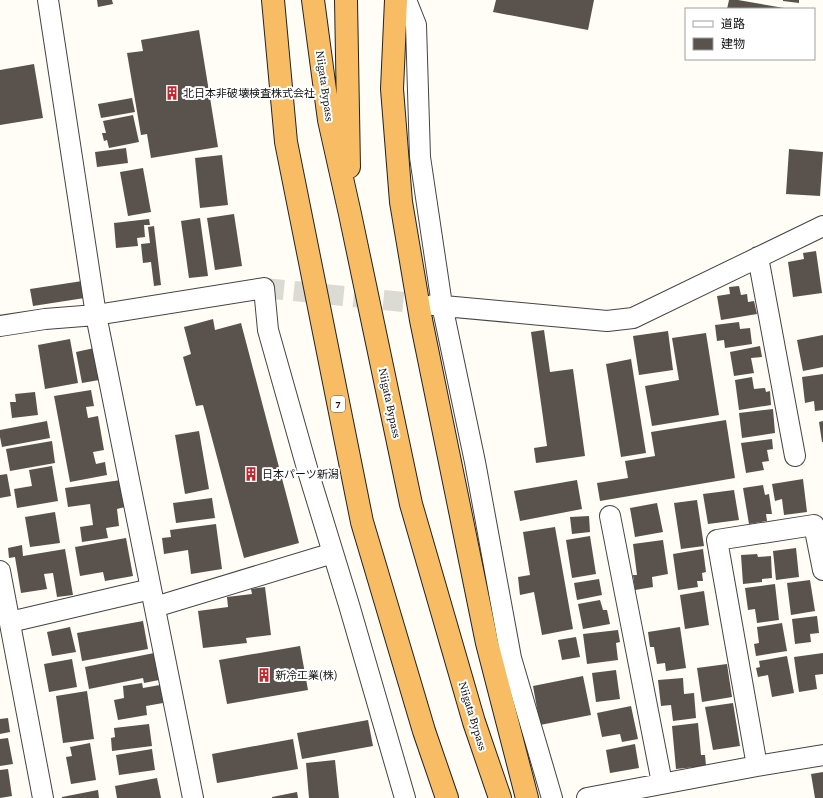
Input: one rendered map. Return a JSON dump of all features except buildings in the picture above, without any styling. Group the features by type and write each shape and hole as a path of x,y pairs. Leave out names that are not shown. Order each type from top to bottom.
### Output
{"highway":[{"name":"7","path":"273,0 286,142 362,522 424,731 447,798"},
{"name":"Niigata Bypass","path":"313,0 329,120 411,504 474,722 500,798"},
{"path":"346,0 350,214"},
{"path":"396,0 392,89 401,202 422,320 487,643 527,798"}],"street":[{"path":"48,0 96,315 193,798"},
{"path":"406,0 416,24 420,157 437,305 475,462 511,658 552,798"},
{"path":"437,305 607,321 633,318 823,226"},
{"path":"758,257 795,456"},
{"path":"0,326 45,319 96,315 264,288 268,330 307,468 405,798"},
{"path":"610,516 662,783"},
{"path":"757,766 717,540 814,526 823,570"},
{"path":"10,622 153,598 333,554"},
{"path":"0,571 43,798"},
{"path":"586,798 823,755"}],"tunnel":[{"path":"264,288 433,305"}],"place":[{"name":"北日本非破壊検査株式会社","path":"172,93"},
{"name":"日本パーツ新潟","path":"251,474"},
{"name":"新冷工業(株)","path":"264,675"}]}
